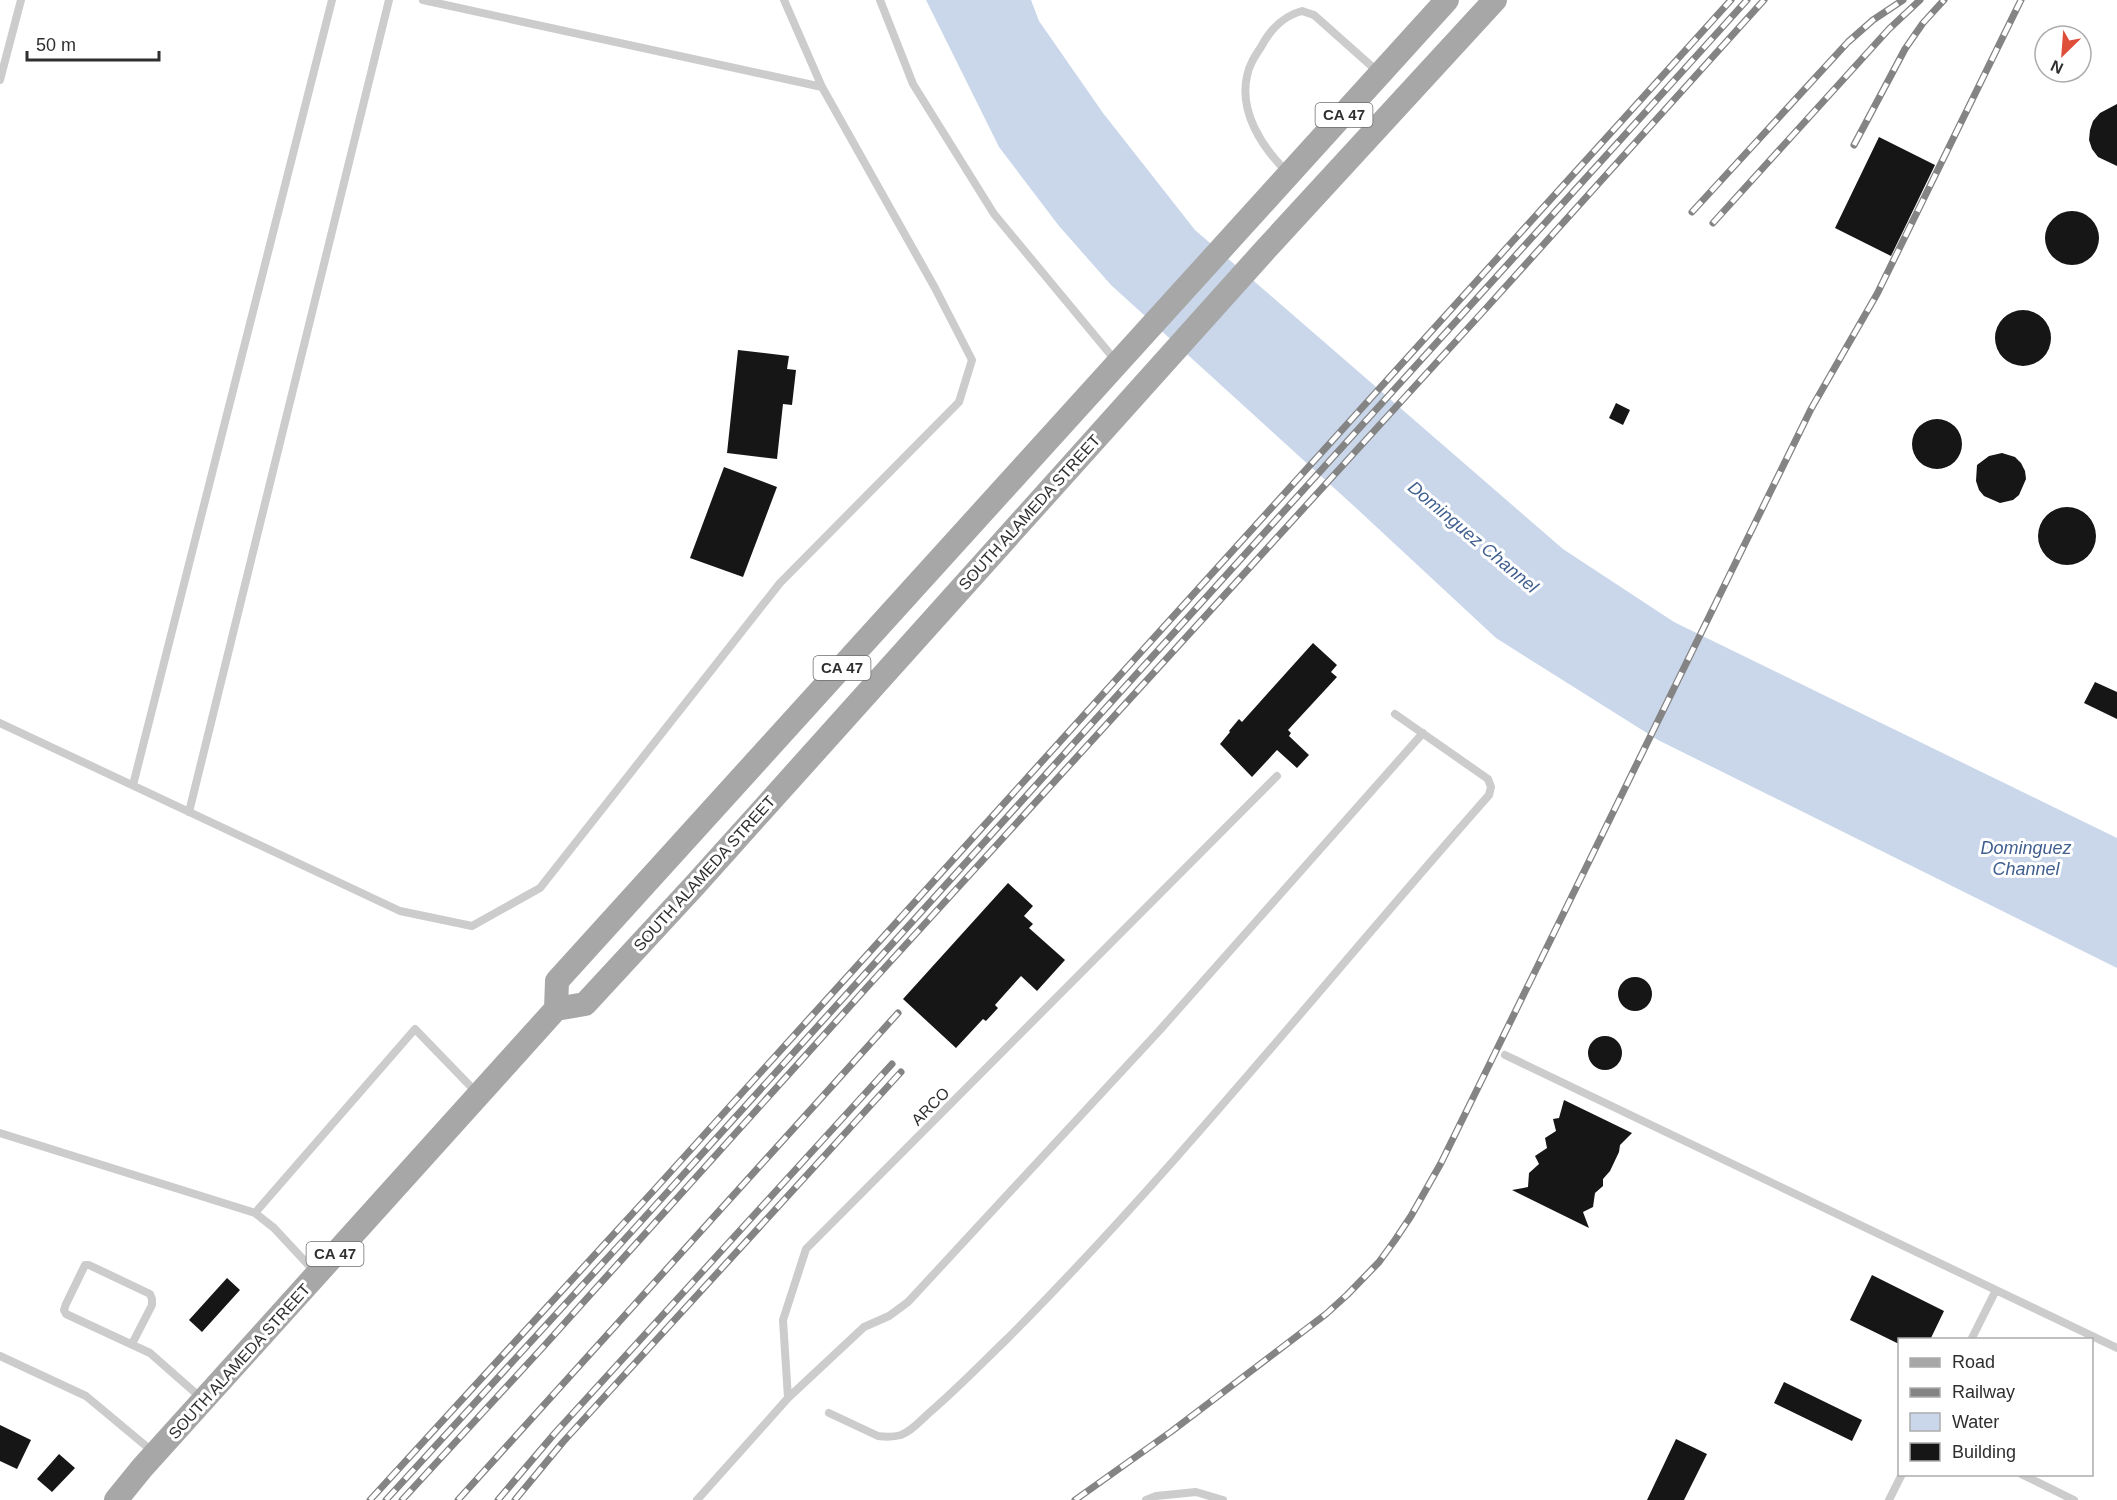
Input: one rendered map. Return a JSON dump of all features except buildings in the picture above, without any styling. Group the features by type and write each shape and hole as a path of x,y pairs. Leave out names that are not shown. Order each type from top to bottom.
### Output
{"main road":[{"name":"SOUTH ALAMEDA STREET","path":"556,1009 557,981 1448,0"},
{"name":"SOUTH ALAMEDA STREET","path":"117,1500 155,1453 556,1009 585,1004 1487,5"}],"lane":[{"path":"0,80 21,0"},
{"path":"133,785 332,0"},
{"path":"189,812 389,0"},
{"path":"423,0 822,87"},
{"path":"0,723 400,911 472,926 540,888 780,583 959,402 972,360 935,288 822,87 784,0"},
{"path":"880,0 913,84 994,214 1122,359"},
{"path":"1289,175 1263,146 1247,108 1245,93 1252,61 1264,41 1282,20 1302,11 1314,15 1380,74"},
{"path":"829,1413 878,1436 901,1435 956,1390 1069,1276 1233,1093 1392,904 1489,795 1491,787 1488,779 1395,714"},
{"path":"697,1500 788,1398 864,1326 889,1316 908,1302 1159,1031 1422,733"},
{"name":"ARCO","path":"788,1398 783,1320 806,1249 1277,777"},
{"path":"255,1213 415,1029 480,1095"},
{"path":"1505,1055 2117,1348"},
{"path":"0,1133 255,1213 273,1228 317,1274"},
{"path":"132,1344 152,1305 150,1294 85,1265 66,1304 64,1310 66,1314 150,1353 203,1400"},
{"path":"1972,1338 1996,1290"},
{"path":"0,1356 86,1396 155,1453"},
{"path":"1889,1500 1901,1476"},
{"path":"2025,1476 2074,1500"},
{"path":"1146,1500 1156,1496 1196,1492 1223,1500"}],"water":[{"name":"Dominguez Channel","path":"926,0 1031,0 1039,21 1103,113 1195,230 1563,549 1674,622 2117,838 2117,968 1658,740 1496,638 1111,285 1059,226 999,147"}],"railway":[{"path":"370,1500 656,1188 1731,0"},
{"path":"386,1500 1747,0"},
{"path":"402,1500 1764,0"},
{"path":"1692,212 1848,42 1873,20 1903,0"},
{"path":"1713,223 1889,29 1920,0"},
{"path":"1854,145 1905,49 1923,23 1944,0"},
{"path":"1075,1500 1172,1431 1326,1314 1379,1262 1411,1216 1441,1163 1811,409 1877,294 2021,0"},
{"path":"458,1500 898,1013"},
{"path":"498,1500 555,1433 892,1064"},
{"path":"515,1500 563,1442 901,1072"}]}
